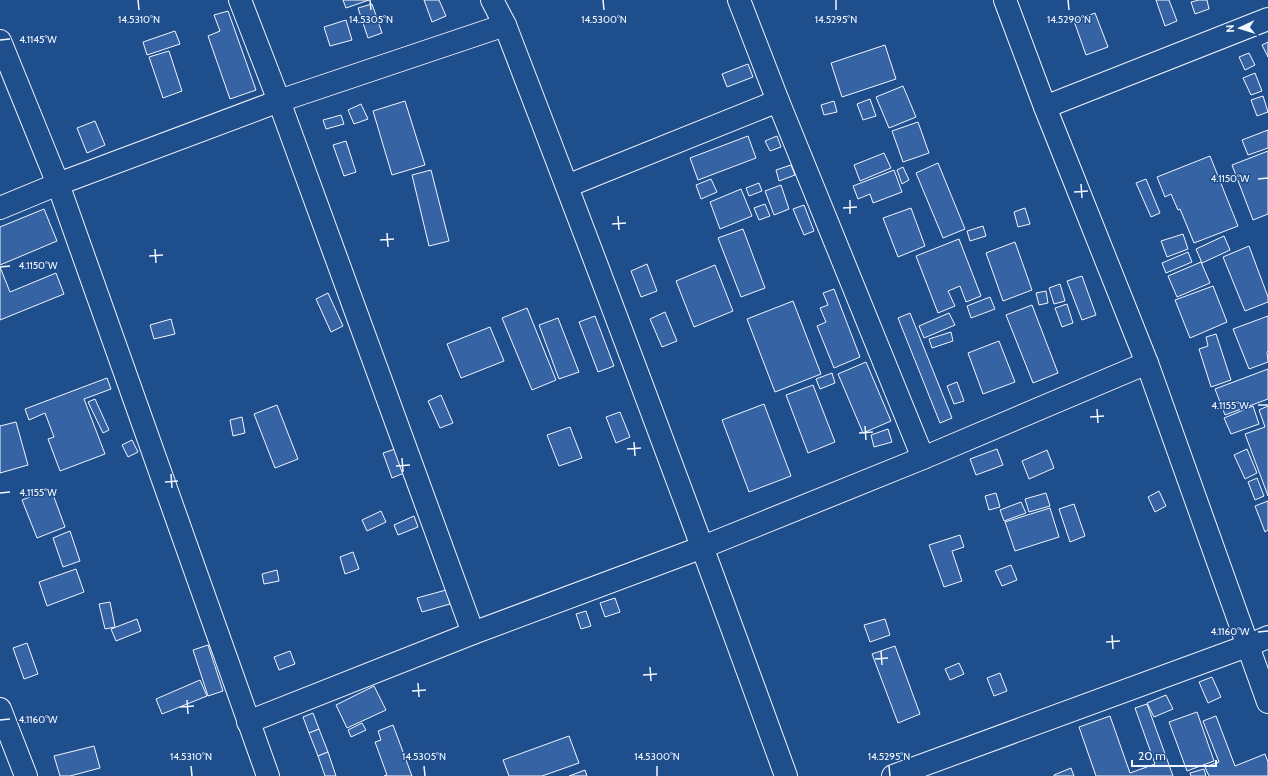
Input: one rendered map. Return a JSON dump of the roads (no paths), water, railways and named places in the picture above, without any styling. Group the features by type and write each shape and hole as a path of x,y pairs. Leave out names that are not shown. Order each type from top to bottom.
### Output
{"street":[{"path":"240,0 279,101 473,633"},
{"path":"492,0 505,25 567,186 703,547 786,776"},
{"path":"739,0 778,101 923,458"},
{"path":"1005,0 1045,107 1147,363 1268,702"},
{"path":"1045,107 1268,19"},
{"path":"0,208 58,184 279,101 505,25"},
{"path":"0,41 58,184 268,776"},
{"path":"567,186 778,101"},
{"path":"248,722 473,633 703,547 923,458 1147,363"},
{"path":"893,776 1268,637"},
{"path":"0,709 26,776"}]}
